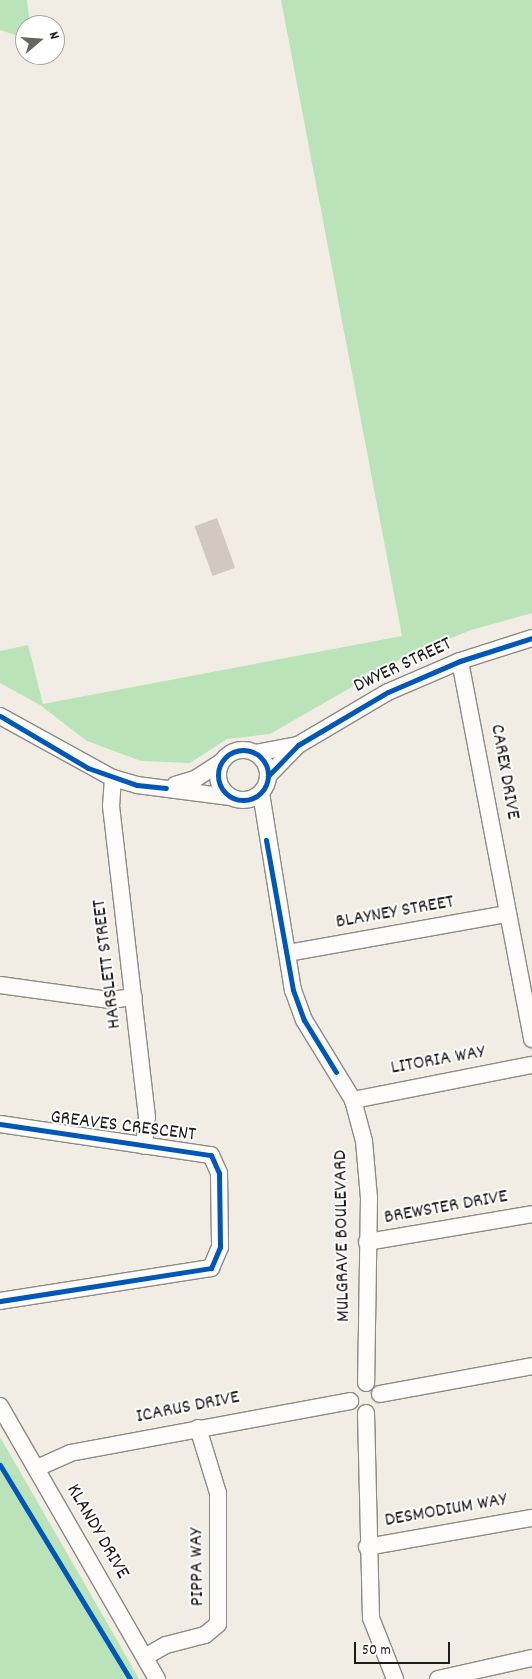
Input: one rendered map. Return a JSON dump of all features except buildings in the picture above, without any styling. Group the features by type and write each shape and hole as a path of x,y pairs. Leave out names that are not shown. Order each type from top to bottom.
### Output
{"street":[{"name":"DWYER STREET","path":"268,776 298,745 388,692 460,661 532,638"},
{"name":"CAREX DRIVE","path":"460,661 532,1038"},
{"path":"0,716 113,778 166,788 250,800 261,792 268,776 265,763 254,753 239,750 196,779 166,788"},
{"name":"DWYER STREET","path":"254,753 298,745"},
{"path":"221,762 218,781 234,798"},
{"name":"HARSLETT STREET","path":"113,778 111,806 147,1117 144,1146"},
{"name":"MULGRAVE BOULEVARD","path":"261,792 266,840 288,953 293,990 304,1020 353,1100 367,1166 366,1382"},
{"name":"MULGRAVE BOULEVARD","path":"234,798 266,840"},
{"name":"BLAYNEY STREET","path":"288,953 508,914"},
{"path":"0,984 110,1000 134,997"},
{"name":"LITORIA WAY","path":"353,1100 532,1065"},
{"name":"GREAVES CRESCENT","path":"0,1124 144,1146 197,1150 217,1163 220,1246 216,1264 0,1301"},
{"name":"BREWSTER DRIVE","path":"367,1242 532,1214"},
{"path":"380,1394 532,1366"},
{"path":"366,1413 350,1401 353,1388 366,1382 380,1394"},
{"path":"366,1413 377,1407 380,1394"},
{"name":"ICARUS DRIVE","path":"37,1468 70,1453 350,1401"},
{"name":"KLANDY DRIVE","path":"0,1406 157,1679"},
{"path":"366,1413 367,1547 371,1618 395,1679"},
{"name":"PIPPA WAY","path":"145,1657 166,1644 205,1636 218,1624 218,1493 198,1428"},
{"name":"DESMODIUM WAY","path":"367,1547 532,1518"},
{"path":"438,1679 532,1658"}],"green space":[{"path":"0,0 27,0 29,15 15,15 15,35 0,30"},
{"path":"281,0 532,0 532,613 471,630 404,657 270,734 227,739 190,763 141,761 87,741 40,705 0,683 0,651 28,645 43,704 402,636"},
{"path":"0,1437 117,1640 139,1679 0,1679"}],"cycle path":[{"path":"268,776 298,745 388,692 460,661 532,638"},
{"path":"0,716 88,768 137,785 166,788"},
{"path":"238,750 248,750 261,757 268,770 268,775 268,780 261,793 248,800 238,800 229,796 222,789 218,780 218,770 222,761 229,754 238,750"},
{"path":"266,840 293,990 304,1020 336,1072"},
{"path":"0,1124 211,1155 219,1173 220,1247 211,1268 0,1301"},
{"path":"0,1465 130,1679"}]}
